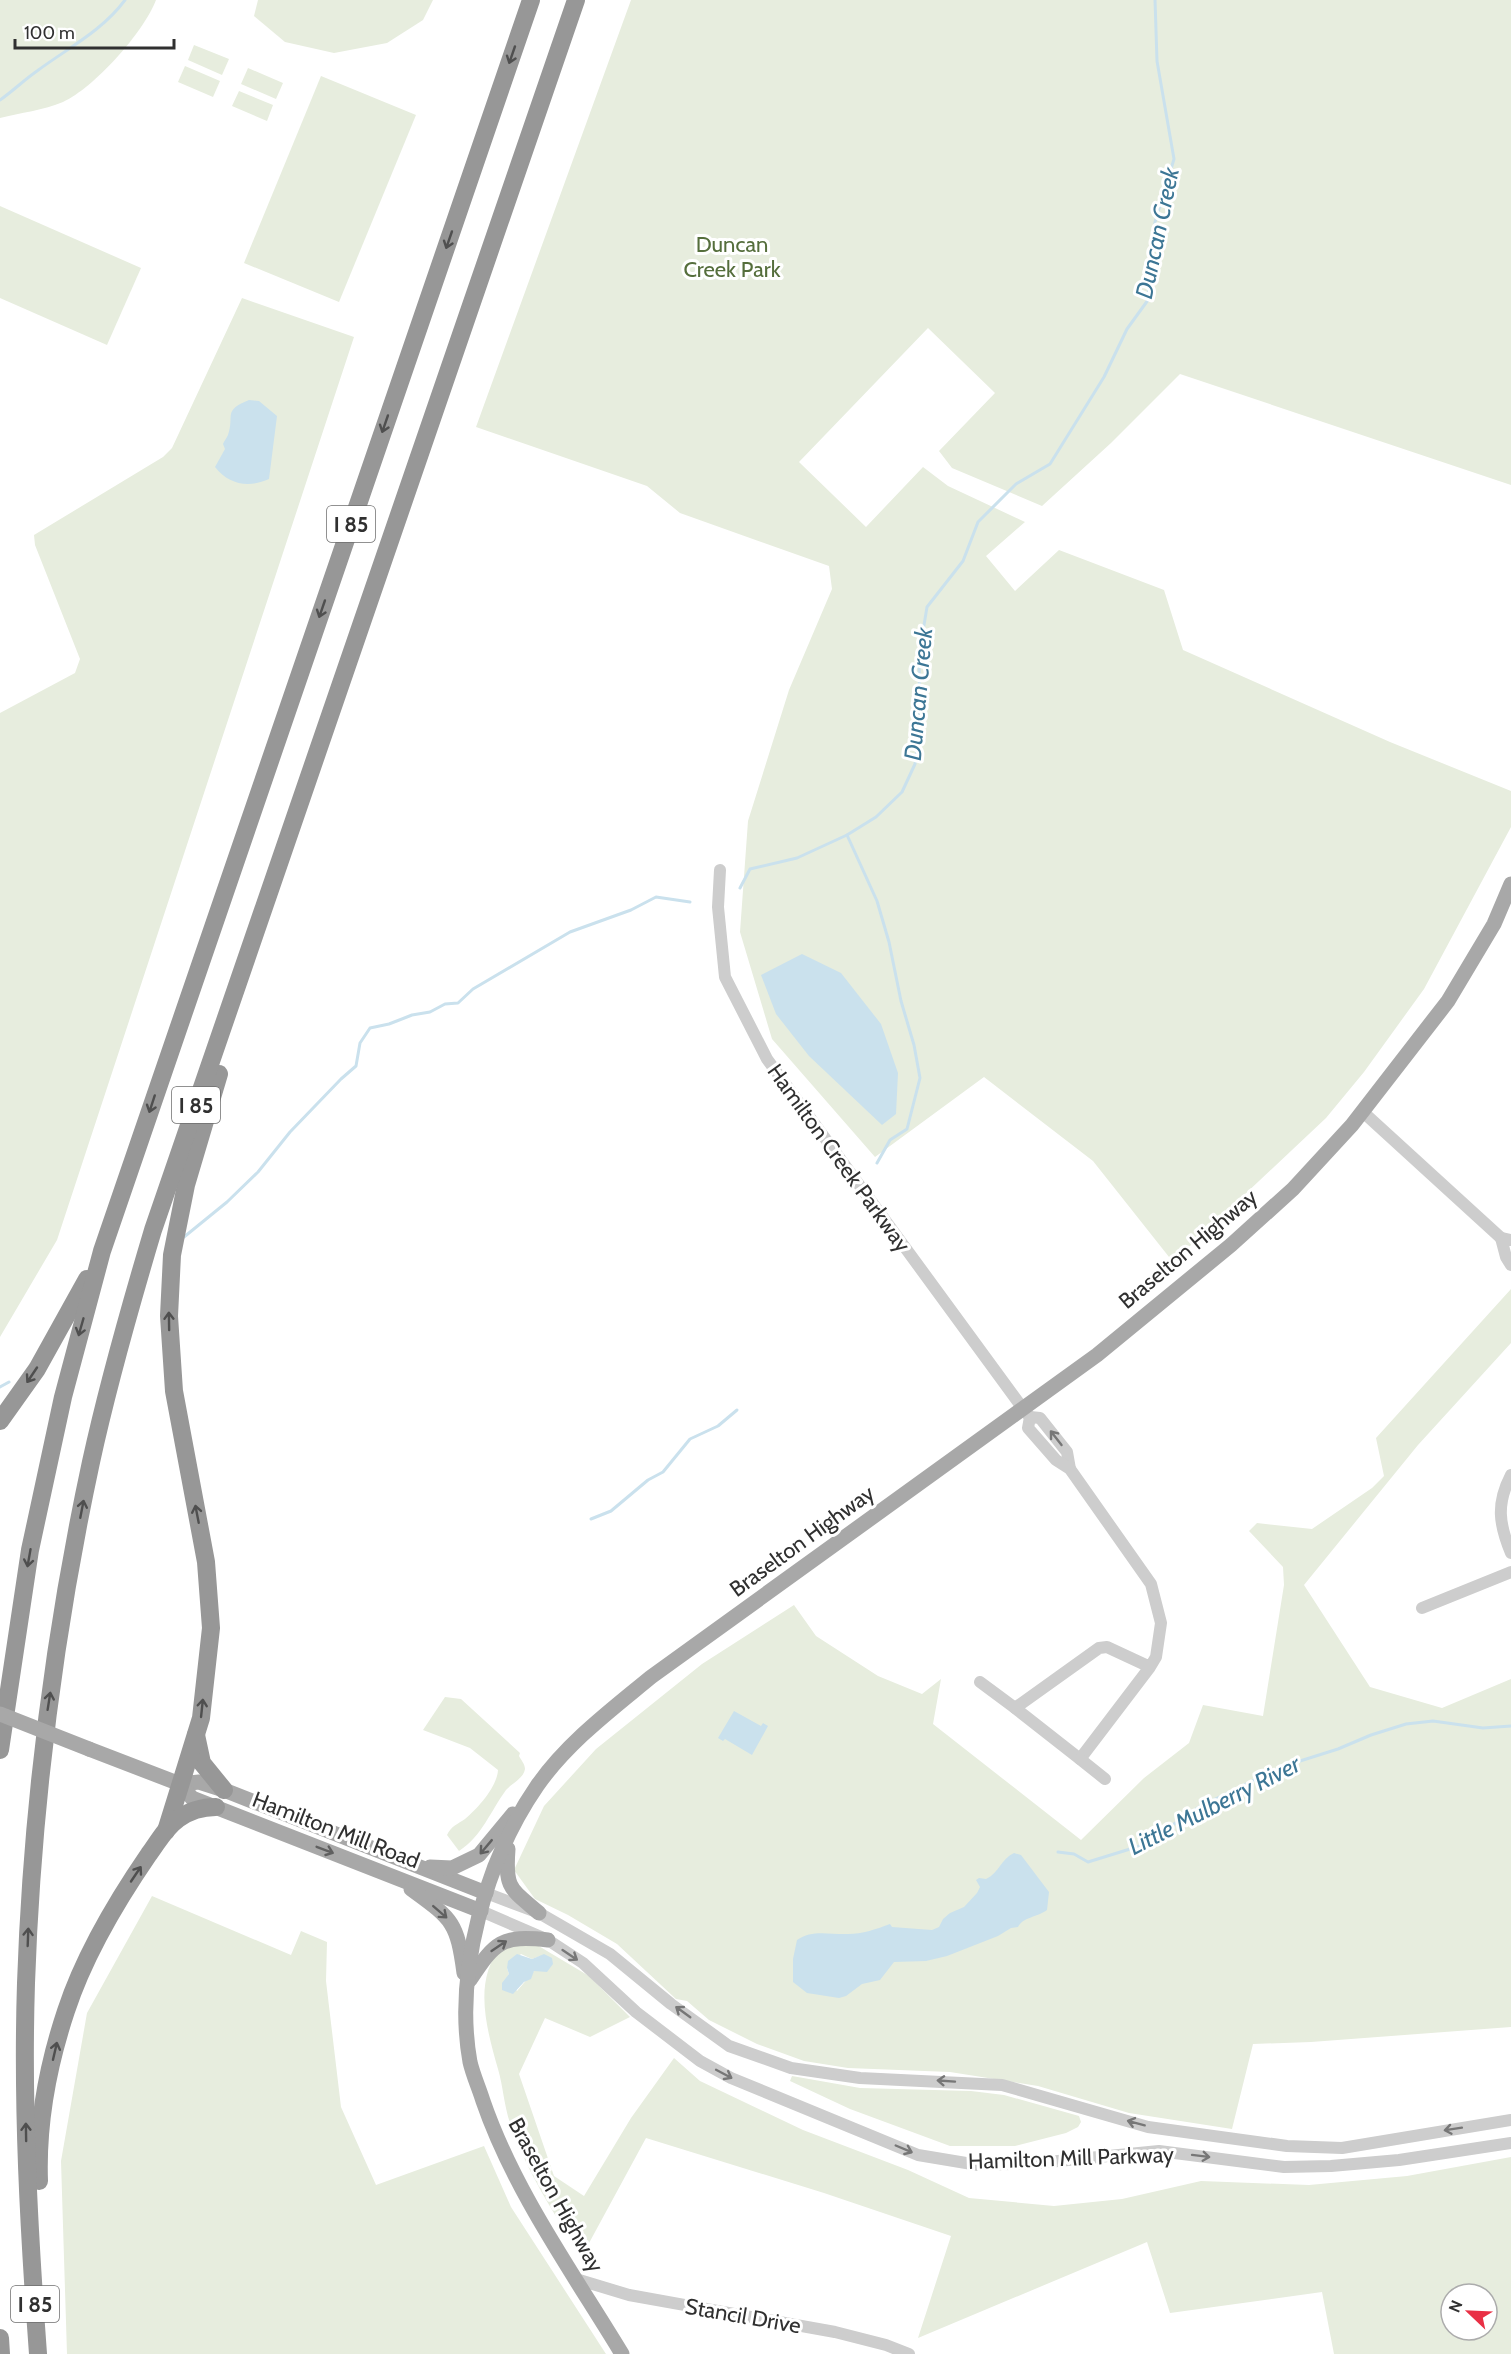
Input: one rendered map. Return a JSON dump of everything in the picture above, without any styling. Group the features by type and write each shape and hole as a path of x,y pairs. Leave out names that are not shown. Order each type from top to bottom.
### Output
{"highway":[{"name":"I 85","path":"0,1750 35,1527 63,1397 102,1251 531,0"},
{"name":"I 85","path":"38,2354 31,2253 25,2061 29,1911 48,1710 68,1575 91,1460 123,1333 153,1230 576,0"},
{"path":"166,1830 201,1718 211,1628 206,1562 174,1391 169,1316 171,1267 186,1185 223,1061 254,935"},
{"path":"0,1421 37,1369 102,1251"},
{"path":"196,1734 202,1763 224,1790"},
{"path":"31,2253 41,2219 39,2176 42,2115 56,2045 66,2009 103,1930 132,1879 166,1830 185,1815 200,1809 216,1807"},
{"name":"I 85","path":"0,2338 1,2354"}],"main road":[{"name":"Braselton Highway","path":"622,2354 540,2219 496,2139 470,2063 466,2023 466,1985 481,1911 509,1835 537,1786 564,1754 588,1731 651,1677 1027,1414 1231,1245 1293,1189 1363,1112 1448,1001 1494,924 1511,884"},
{"name":"Hamilton Mill Road","path":"0,1714 180,1784 199,1782 224,1790 486,1893"},
{"name":"Hamilton Mill Road","path":"180,1784 192,1798 481,1911"},
{"path":"415,1866 452,1868 479,1855 537,1786"},
{"path":"509,1835 506,1874 513,1891 539,1913"},
{"path":"394,1877 445,1914 456,1929 466,1985"},
{"path":"466,1985 485,1957 500,1942 521,1937 548,1940"}],"street":[{"name":"Hamilton Creek Parkway","path":"720,870 718,907 725,977 766,1059 1027,1414 1028,1428 1056,1460 1070,1469 1151,1584 1161,1623 1156,1657 1080,1759"},
{"path":"1363,1112 1506,1239 1506,1257 1511,1265"},
{"path":"1511,1475 1502,1502 1501,1529 1511,1553"},
{"path":"1422,1608 1511,1572"},
{"path":"1015,1708 1099,1648 1107,1647 1150,1667"},
{"path":"980,1682 1105,1779"},
{"name":"Hamilton Mill Parkway","path":"486,1893 539,1913 610,1954 671,2004 729,2046 791,2068 860,2078 1002,2085 1148,2127 1287,2146 1342,2148 1511,2120"},
{"name":"Hamilton Mill Parkway","path":"481,1911 548,1940 583,1964 636,2012 700,2061 731,2078 918,2155 978,2165 1038,2163 1159,2151 1284,2167 1331,2166 1399,2160 1511,2143"},
{"name":"Stancil Drive","path":"576,2279 629,2295 834,2332 886,2345 909,2354"}],"green space":[{"path":"0,0 156,0 150,13 129,43 89,85 63,102 0,118"},
{"path":"258,0 433,0 423,20 387,43 334,53 285,42 254,16"},
{"name":"Duncan Creek Park","path":"631,0 1511,0 1511,485 1180,374 1111,443 1042,506 952,468 939,451 995,393 928,328 799,462 866,527 923,467 948,486 1025,522 986,556 1015,591 1059,550 1164,590 1183,650 1390,742 1511,791 1511,827 1424,989 1364,1072 1326,1118 1173,1262 1093,1161 984,1077 875,1157 772,1039 740,932 748,821 789,690 832,589 829,566 680,513 647,486 476,427"},
{"path":"194,45 229,59 222,75 188,60"},
{"path":"185,66 220,81 213,97 178,82"},
{"path":"248,68 283,83 276,99 241,84"},
{"path":"321,76 416,115 339,302 244,263"},
{"path":"239,91 273,105 267,121 232,106"},
{"path":"0,206 141,268 107,345 0,298"},
{"path":"242,298 354,337 57,1240 0,1337 0,713 75,673 80,659 35,545 34,535 163,457 172,448"},
{"path":"1511,1289 1511,1343 1418,1445 1304,1585 1370,1687 1442,1708 1511,1679 1511,2027 1311,2042 1253,2044 1232,2129 1129,2113 1038,2086 950,2072 848,2068 804,2061 757,2044 709,2020 687,2001 676,1999 617,1944 568,1915 535,1899 514,1870 544,1806 596,1749 702,1664 794,1605 816,1636 878,1676 922,1694 941,1679 933,1724 1081,1840 1144,1778 1189,1743 1203,1705 1263,1716 1284,1585 1283,1567 1249,1531 1257,1523 1312,1529 1372,1488 1384,1476 1376,1438"},
{"path":"445,1697 461,1699 520,1753 519,1756 525,1769 520,1778 506,1790 480,1831 459,1851 447,1835 486,1797 497,1777 498,1770 470,1748 423,1730"},
{"path":"152,1896 291,1955 301,1931 327,1942 326,1981 341,2107 376,2185 484,2146 511,2207 606,2354 67,2354 61,2161 87,2013"},
{"path":"537,1945 589,1976 630,2017 590,2037 545,2018 519,2074 554,2176 584,2196 631,2118 674,2058 700,2081 803,2130 908,2170 969,2198 1054,2206 1122,2199 1201,2181 1309,2185 1407,2176 1511,2157 1511,2354 1334,2354 1322,2292 1170,2313 1147,2242 918,2338 951,2236 824,2193 646,2138 582,2256 532,2175 508,2116 485,2006 487,1974 502,1946","holes":["521,1954 532,1959 540,1956 538,1970 534,1971 517,1991 507,1978 509,1974 507,1968"]},
{"path":"792,2076 860,2088 971,2091 1004,2095 1079,2116 1081,2122 1078,2127 1066,2133 1015,2146 950,2146 850,2109 790,2081"}],"water":[{"path":"249,400 259,401 277,416 269,479 247,484 227,478 215,467 225,449 223,444 230,428 232,411"},
{"path":"802,954 841,973 881,1024 898,1073 896,1114 882,1125 809,1056 776,1014 761,975"},
{"path":"734,1711 761,1726 763,1723 768,1726 752,1755 725,1739 723,1741 718,1738"},
{"path":"1014,1853 1021,1855 1049,1892 1047,1910 1023,1921 1018,1927 947,1956 926,1961 894,1962 880,1980 862,1984 846,1996 839,1998 807,1993 793,1982 793,1959 797,1940 815,1934 859,1933 890,1924 892,1927 932,1930 939,1927 950,1913 964,1907 977,1893 980,1887 976,1880 986,1879"},
{"path":"517,1954 532,1959 544,1954 552,1958 553,1964 547,1972 534,1971 531,1979 524,1982 513,1994 502,1990 502,1983 509,1974 508,1961"}],"waterway":[{"path":"0,100 32,74 95,30 125,0"},
{"name":"Duncan Creek","path":"740,888 750,869 797,858 847,835 876,817 902,792 915,764 920,726 919,655 927,607 963,561 978,522 1016,484 1050,464 1104,377 1127,329 1148,300 1151,244 1155,222 1174,159 1157,61 1155,0"},
{"name":"Duncan Creek","path":"847,835 877,901 889,942 920,1078 907,1129 890,1140 877,1163"},
{"path":"184,1237 227,1202 258,1172 290,1132 356,1066 360,1043 370,1028 430,1012 445,1004 458,1003 473,989 570,932 631,910 656,897 690,902"},
{"path":"0,1387 9,1382"},
{"name":"Duncan Creek","path":"591,1519 611,1511 648,1480 663,1472 690,1439 718,1426 737,1410"},
{"name":"Little Mulberry River","path":"1058,1852 1074,1854 1088,1862 1143,1845 1199,1807 1281,1767 1406,1724 1433,1721 1483,1728 1511,1726"}]}
